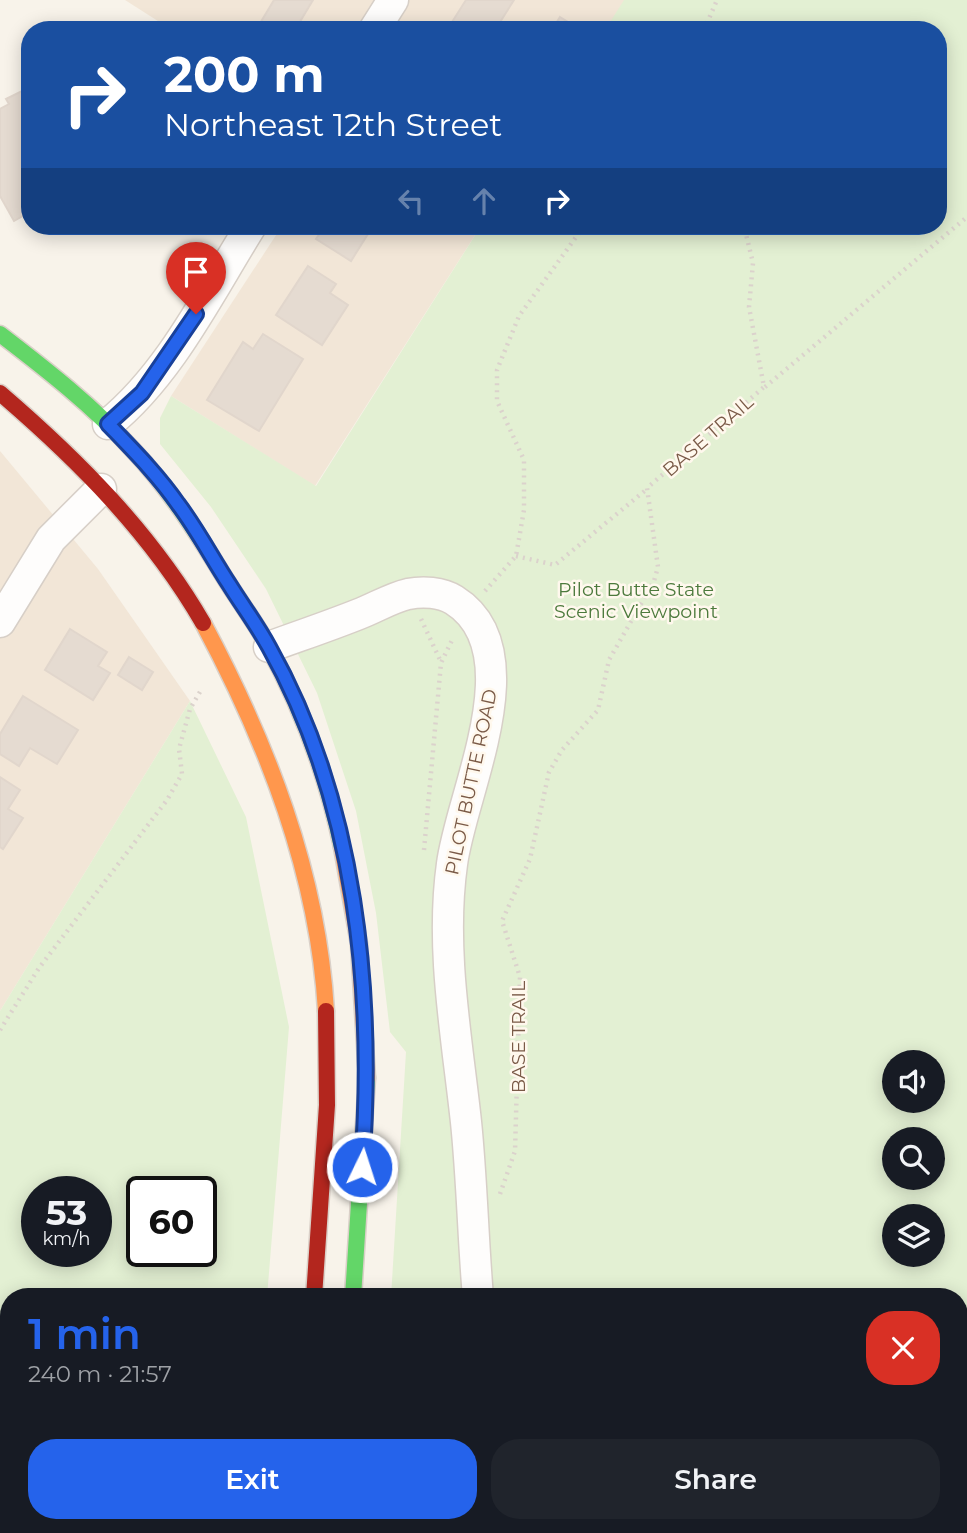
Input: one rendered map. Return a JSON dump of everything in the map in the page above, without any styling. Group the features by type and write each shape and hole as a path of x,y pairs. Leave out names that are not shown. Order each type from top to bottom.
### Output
{"main road":[{"path":"0,334 108,424 178,503 259,650 303,722 327,784 343,846 355,917 367,1046 366,1115 354,1288"},
{"path":"0,393 77,461 130,519 186,563"},
{"path":"130,519 179,586 218,650 281,794 307,888 324,989 329,1075 315,1288"}],"street":[{"path":"380,21 393,0"},
{"path":"108,424 132,404 150,382 245,235"},
{"path":"0,622 51,539 101,489"},
{"path":"259,650 409,594 430,592 452,598 467,610"},
{"name":"PILOT BUTTE ROAD","path":"467,610 483,636 492,669 491,701 452,860 448,895 450,972 472,1181 477,1288"}],"path":[{"path":"708,21 717,0"},
{"path":"947,234 967,217"},
{"path":"467,610 516,556 524,510 524,460 497,401 497,370 519,316 578,235"},
{"name":"BASE TRAIL","path":"503,1190 516,1152 520,977 502,921 530,859 549,772 562,750 598,710 609,660 654,581 658,567 648,488 764,387 748,307 753,263 746,235"},
{"path":"764,387 946,235"},
{"path":"516,556 555,565 648,488"},
{"path":"409,594 441,663"},
{"path":"0,1030 39,968 167,800 182,774 179,749 190,709 201,690"}],"shaded area":[{"path":"125,0 625,0 612,21 158,21"},
{"path":"276,235 475,235 315,486 171,396"},
{"path":"0,451 98,569 190,701 0,1011"}],"green space":[{"name":"Pilot Butte State Scenic Viewpoint","path":"624,0 967,0 967,1288 392,1288 406,1052 390,1032 376,913 356,811 317,693 266,589 211,507 160,444 160,418 171,396 316,486 475,235 947,235 947,21 611,21"},
{"path":"190,701 246,817 289,1027 268,1288 0,1288 0,1011"}],"building":[{"path":"274,0 313,0 300,21 261,21"},
{"path":"466,0 514,0 501,21 453,21"},
{"path":"21,92 21,217 14,221 0,196 0,109 9,104 6,99"},
{"path":"319,235 367,235 351,261 316,239"},
{"path":"308,266 336,284 330,293 348,305 322,345 276,315"},
{"path":"263,334 303,359 259,431 207,400 243,342 253,349"},
{"path":"70,629 107,652 98,666 110,673 93,700 45,670"},
{"path":"129,657 153,672 142,690 118,675"},
{"path":"23,696 78,730 57,764 30,748 19,766 0,754 0,734"},
{"path":"0,777 20,790 8,809 23,818 3,849 0,847"}],"traffic: fast":[{"path":"0,334 102,418 146,464 192,526 261,633 291,691 321,768 342,847"},
{"path":"354,1288 367,1078"}],"traffic: slow":[{"path":"203,623 248,715 286,810 312,909 326,1011"},
{"path":"342,847 359,944 367,1078"}],"traffic: jam":[{"path":"0,393 85,471 111,499 160,559 203,623"},
{"path":"315,1288 327,1105 326,1011"}],"route":[{"path":"196,314 142,393 108,424 178,503 269,647 327,784 343,846 355,917 362,983 367,1046 362,1167"}]}
